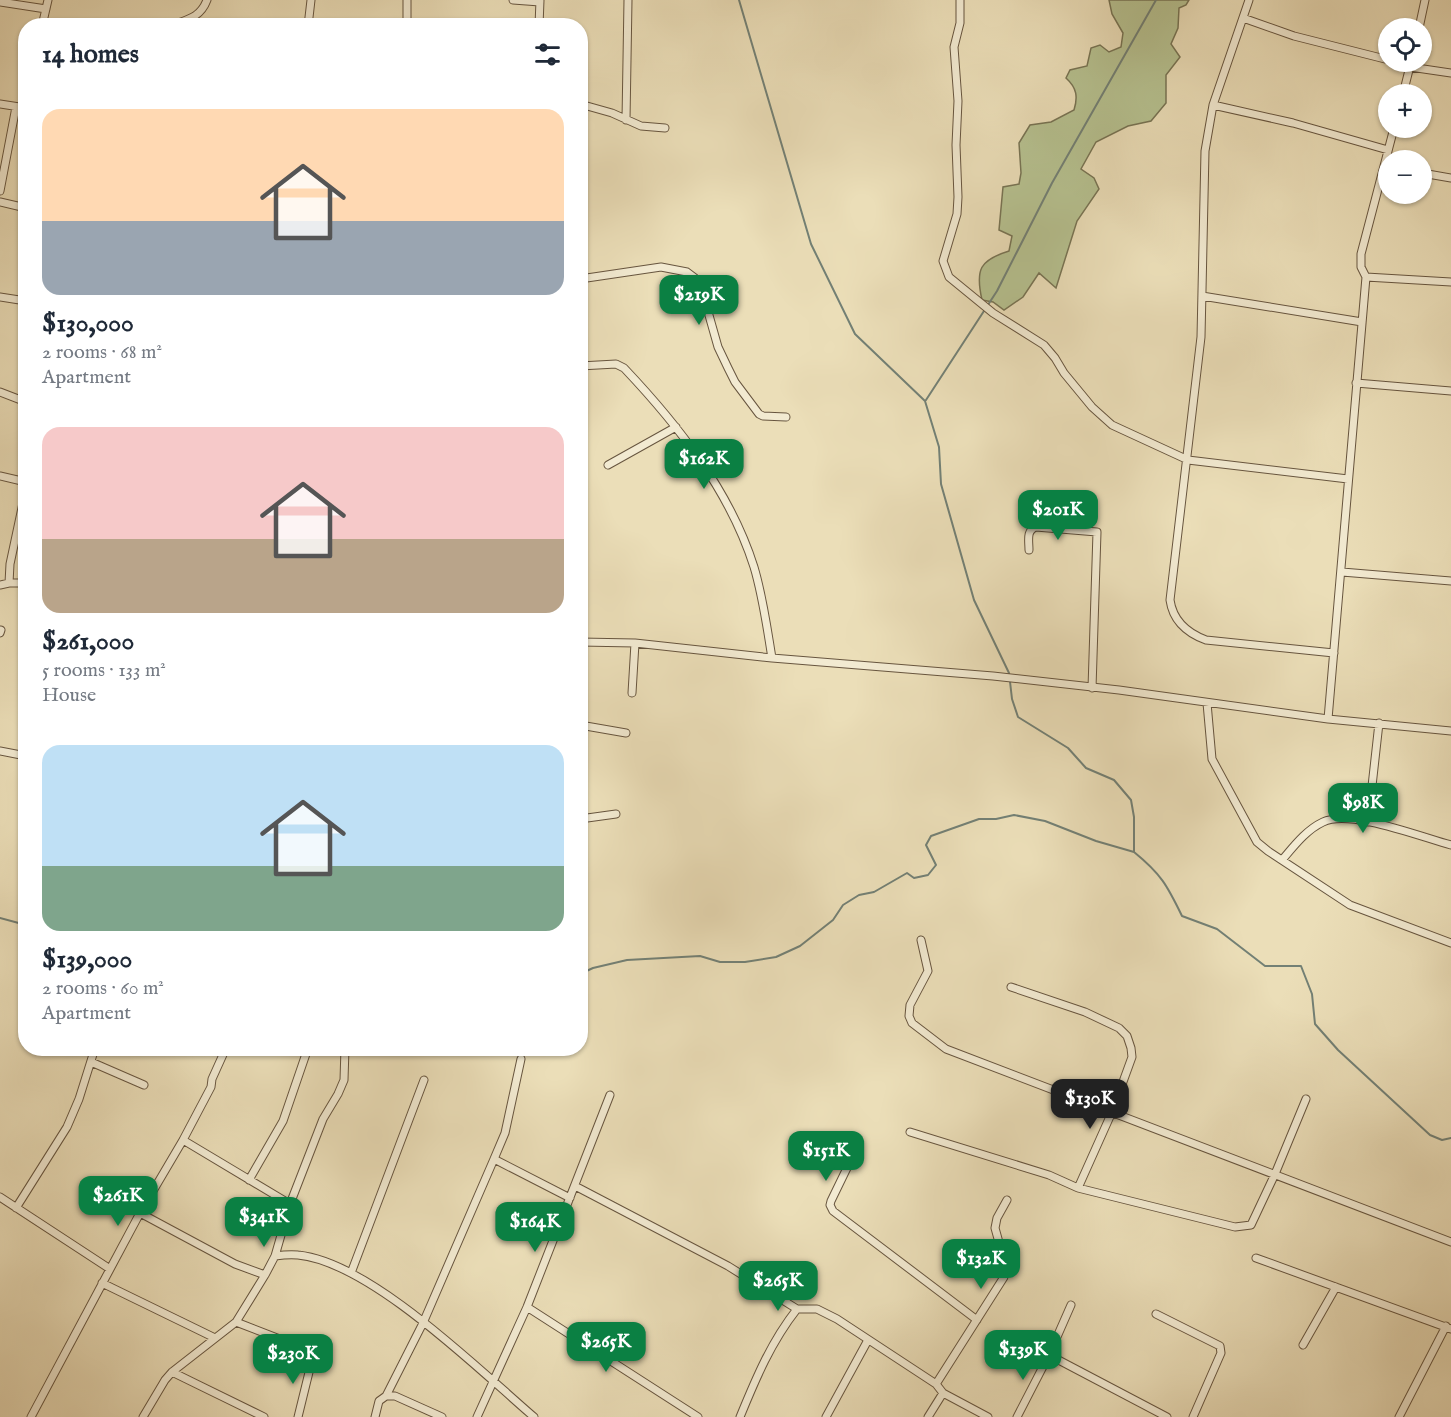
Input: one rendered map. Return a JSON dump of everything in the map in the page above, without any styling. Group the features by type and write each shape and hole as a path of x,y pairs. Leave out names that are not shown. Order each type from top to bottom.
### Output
{"street":[{"path":"43,18 48,0"},
{"path":"189,18 198,14 207,0"},
{"path":"309,18 311,0"},
{"path":"406,18 407,0"},
{"path":"513,0 540,1 539,18"},
{"path":"626,120 628,0"},
{"path":"960,0 960,22 954,47 958,101 957,214 944,252 945,269 949,277 993,312 1050,351 1064,374 1112,424 1188,460 1348,479"},
{"path":"1249,0 1214,105 1205,151 1201,337 1170,600 1172,612 1179,622 1192,634 1206,640 1334,653"},
{"path":"1421,18 1425,0"},
{"path":"0,2 45,9"},
{"path":"1243,18 1294,36 1378,58"},
{"path":"1432,69 1451,73"},
{"path":"0,104 18,106"},
{"path":"1214,105 1293,123 1388,150 1391,138"},
{"path":"588,106 612,113 641,126 665,128"},
{"path":"0,191 18,124"},
{"path":"1432,175 1451,178"},
{"path":"1328,718 1366,277 1361,267 1360,254 1378,194"},
{"path":"0,202 18,206"},
{"path":"588,278 661,267 687,272 701,287 718,347 735,382 759,414 786,417"},
{"path":"1366,277 1451,282"},
{"path":"1202,296 1362,322"},
{"path":"0,297 18,300"},
{"path":"588,366 616,364 624,368 689,442 721,494 754,566 772,658"},
{"path":"1356,383 1451,391"},
{"path":"0,392 18,399"},
{"path":"608,465 676,427"},
{"path":"0,476 18,480"},
{"path":"9,583 9,564 18,524"},
{"path":"1029,550 1029,532 1032,528 1097,532 1092,688"},
{"path":"1342,572 1451,581"},
{"path":"0,585 18,583"},
{"path":"588,642 635,643 772,658 993,676 1451,731"},
{"path":"632,693 635,643"},
{"path":"1207,703 1212,759 1257,842 1350,905 1451,944"},
{"path":"1368,822 1379,723"},
{"path":"588,726 626,733"},
{"path":"0,751 18,754"},
{"path":"588,818 616,814"},
{"path":"1282,860 1304,836 1325,821 1342,818 1368,822 1451,845"},
{"path":"921,940 928,971 910,1005 909,1016 912,1023 946,1049 1451,1242"},
{"path":"1011,987 1085,1012 1119,1028 1127,1036 1132,1057 1112,1112 1078,1188"},
{"path":"16,1208 67,1127 79,1099 92,1056"},
{"path":"34,1416 102,1283 211,1087 212,1079 222,1056"},
{"path":"249,1180 282,1121 305,1056"},
{"path":"143,1417 172,1372 236,1322 265,1275 275,1256 290,1204 323,1119 344,1080 345,1056"},
{"path":"375,1417 379,1401 386,1396 423,1323 505,1133 522,1059"},
{"path":"91,1062 144,1086"},
{"path":"351,1273 424,1080"},
{"path":"477,1417 527,1308 610,1095"},
{"path":"910,1132 1049,1175 1078,1188 1235,1227 1251,1225 1306,1099"},
{"path":"183,1140 290,1204"},
{"path":"494,1159 570,1198"},
{"path":"847,1168 831,1201 832,1211 977,1320"},
{"path":"575,1186 728,1266 797,1309 817,1309 837,1318 936,1384 943,1393 988,1417"},
{"path":"0,1197 110,1269"},
{"path":"936,1384 1004,1277 1005,1264 995,1228 997,1218 1007,1200"},
{"path":"140,1213 235,1264 265,1275"},
{"path":"275,1256 297,1254 351,1273 410,1310 534,1417"},
{"path":"1256,1258 1448,1328 1399,1417"},
{"path":"102,1283 215,1338"},
{"path":"1303,1345 1336,1287"},
{"path":"1017,1417 1049,1355 1071,1305"},
{"path":"527,1308 698,1417"},
{"path":"740,1417 754,1381 776,1338 797,1309"},
{"path":"1156,1314 1220,1346 1221,1353 1193,1417"},
{"path":"236,1322 308,1350 312,1355 298,1417"},
{"path":"826,1417 868,1340"},
{"path":"1049,1355 1167,1417"},
{"path":"172,1372 264,1417"},
{"path":"928,1417 943,1393"},
{"path":"386,1396 395,1396 442,1417"}],"green space":[{"path":"1109,0 1189,0 1186,5 1179,8 1178,28 1171,44 1180,57 1166,75 1166,103 1151,121 1128,126 1096,142 1081,169 1094,178 1099,189 1077,221 1056,288 1039,273 1023,297 1004,310 993,302 982,300 979,281 982,267 986,262 1009,251 1012,236 999,230 1003,187 1019,184 1021,173 1019,143 1030,125 1051,122 1074,110 1076,93 1066,78 1070,70 1087,66 1091,48 1100,45 1109,52 1121,47 1123,33 1112,14"}],"waterway":[{"path":"739,0 811,244 855,334 925,401 939,447 941,484 974,600 1009,673 1012,699 1018,717 1068,748 1086,768 1114,780 1131,800 1134,817 1134,852 1151,867 1162,881 1182,916 1217,929 1265,966 1301,966 1312,994 1315,1024 1338,1050 1430,1135 1442,1140 1451,1138"},
{"path":"926,400 997,291 1052,183 1156,0"},
{"path":"588,970 627,960 700,956 720,962 745,962 776,957 800,946 833,920 843,905 859,895 874,892 907,873 914,878 928,875 936,865 926,845 931,836 979,819 996,819 1014,815 1045,821 1096,841 1134,852"},
{"path":"0,918 18,923"}]}
